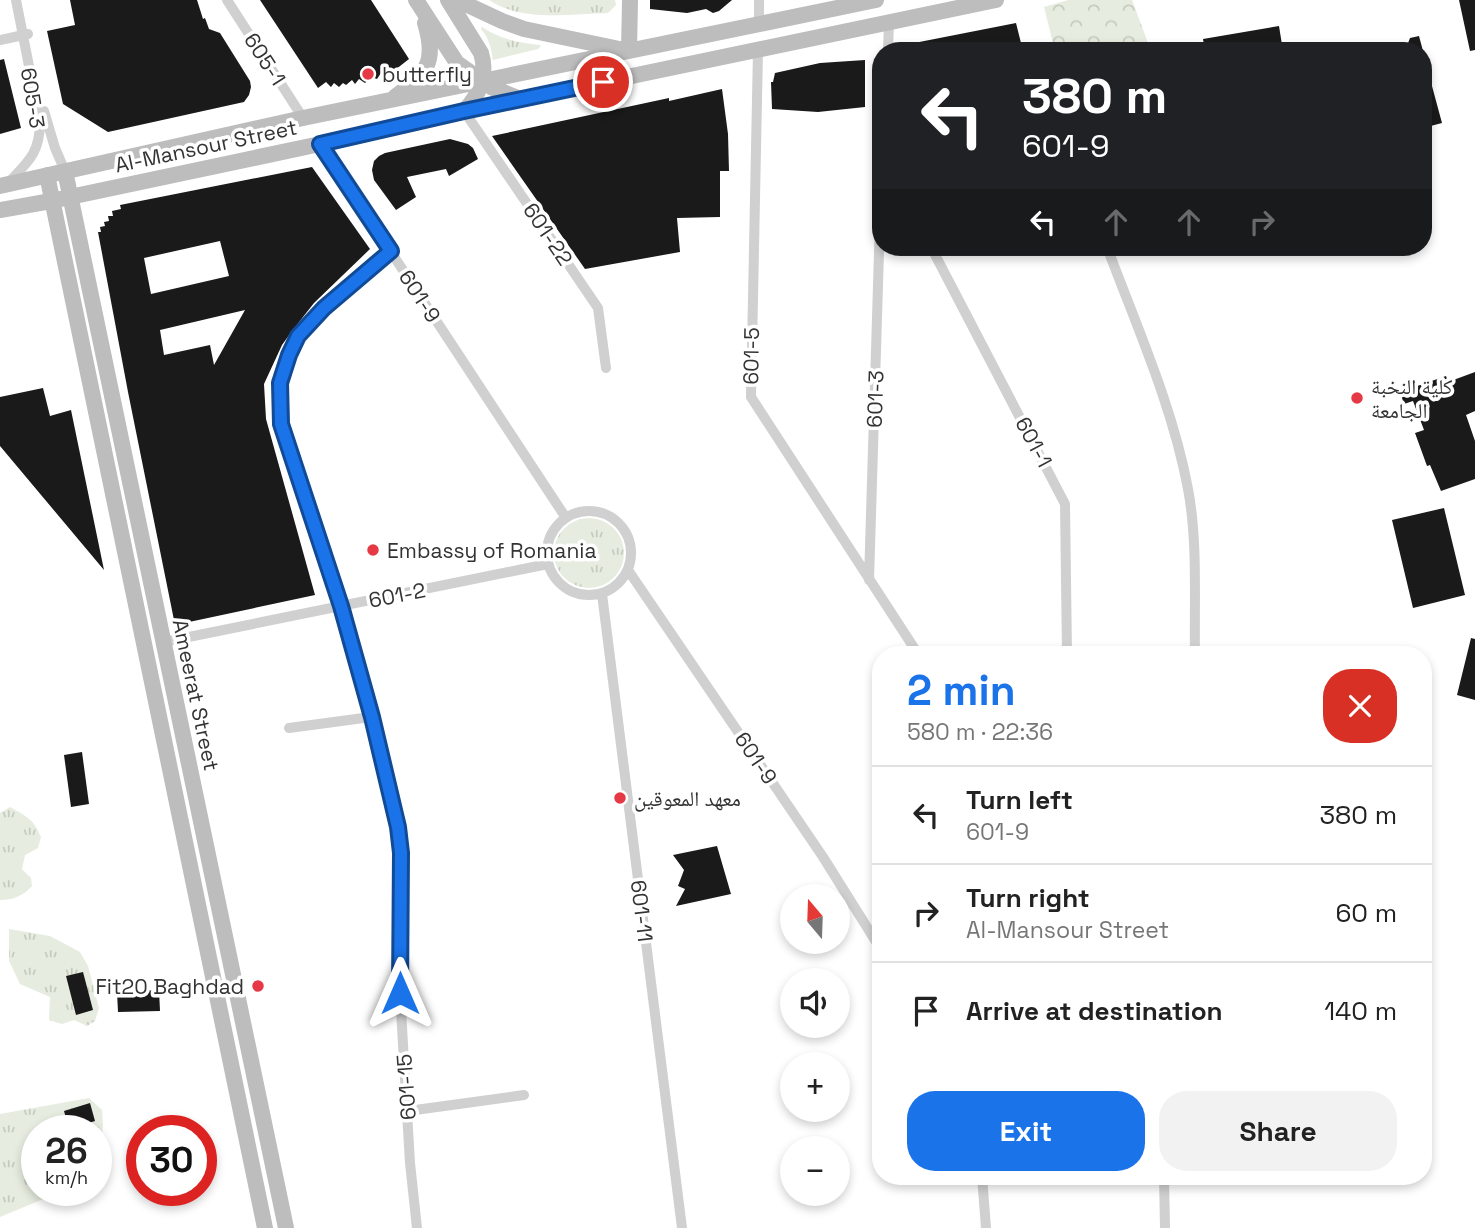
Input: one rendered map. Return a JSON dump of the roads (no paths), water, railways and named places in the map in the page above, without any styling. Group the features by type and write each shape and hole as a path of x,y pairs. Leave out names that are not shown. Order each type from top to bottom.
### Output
{"main road":[{"path":"448,0 481,53 485,66 482,81 472,102 464,111"},
{"path":"457,0 524,29 629,51 630,0"},
{"name":"Al-Mansour Street","path":"3,185 303,118 876,0"},
{"name":"Al-Mansour Street","path":"0,210 996,0"},
{"path":"418,4 457,63 482,81 520,99"},
{"path":"393,100 417,80 426,68 431,54 430,39 418,4"},
{"name":"Ameerat Street","path":"65,171 286,1228"},
{"name":"Ameerat Street","path":"47,175 265,1228"}],"street":[{"name":"605-3","path":"16,0 46,120 65,171"},
{"name":"605-3","path":"3,185 34,154 40,132 22,0"},
{"name":"605-1","path":"227,0 303,118"},
{"path":"759,24 760,0"},
{"path":"888,42 889,22"},
{"path":"0,40 25,35"},
{"name":"601-5","path":"758,50 751,397 913,646"},
{"name":"601-22","path":"464,111 598,308 606,368"},
{"name":"601-9","path":"320,144 566,518"},
{"name":"601-15","path":"391,251 324,308 298,336 280,383 281,424 341,606 372,717 398,827 401,853 400,993 417,1228"},
{"name":"601-3","path":"869,579 879,256"},
{"name":"601-1","path":"936,256 1065,504 1067,646"},
{"path":"1110,256 1163,397 1188,491 1193,537 1195,646"},
{"path":"592,511 617,521 625,531 631,543 632,557 628,570 613,589 590,596 579,594 559,584 552,575 547,551 550,538 556,527 566,518 578,512 592,511"},
{"name":"601-2","path":"164,642 548,564"},
{"name":"601-9","path":"628,570 823,857 872,935"},
{"name":"601-11","path":"602,594 681,1228"},
{"path":"289,728 372,717"},
{"path":"408,1111 524,1095"},
{"path":"983,1185 986,1228"},
{"path":"1164,1185 1166,1228"}],"place":[{"name":"butterfly","path":"368,74"},
{"name":"كلية النخبة الجامعة","path":"1357,398"},
{"name":"Embassy of Romania","path":"373,550"},
{"name":"معهد المعوقين","path":"620,798"},
{"name":"Fit20 Baghdad","path":"258,986"}]}
